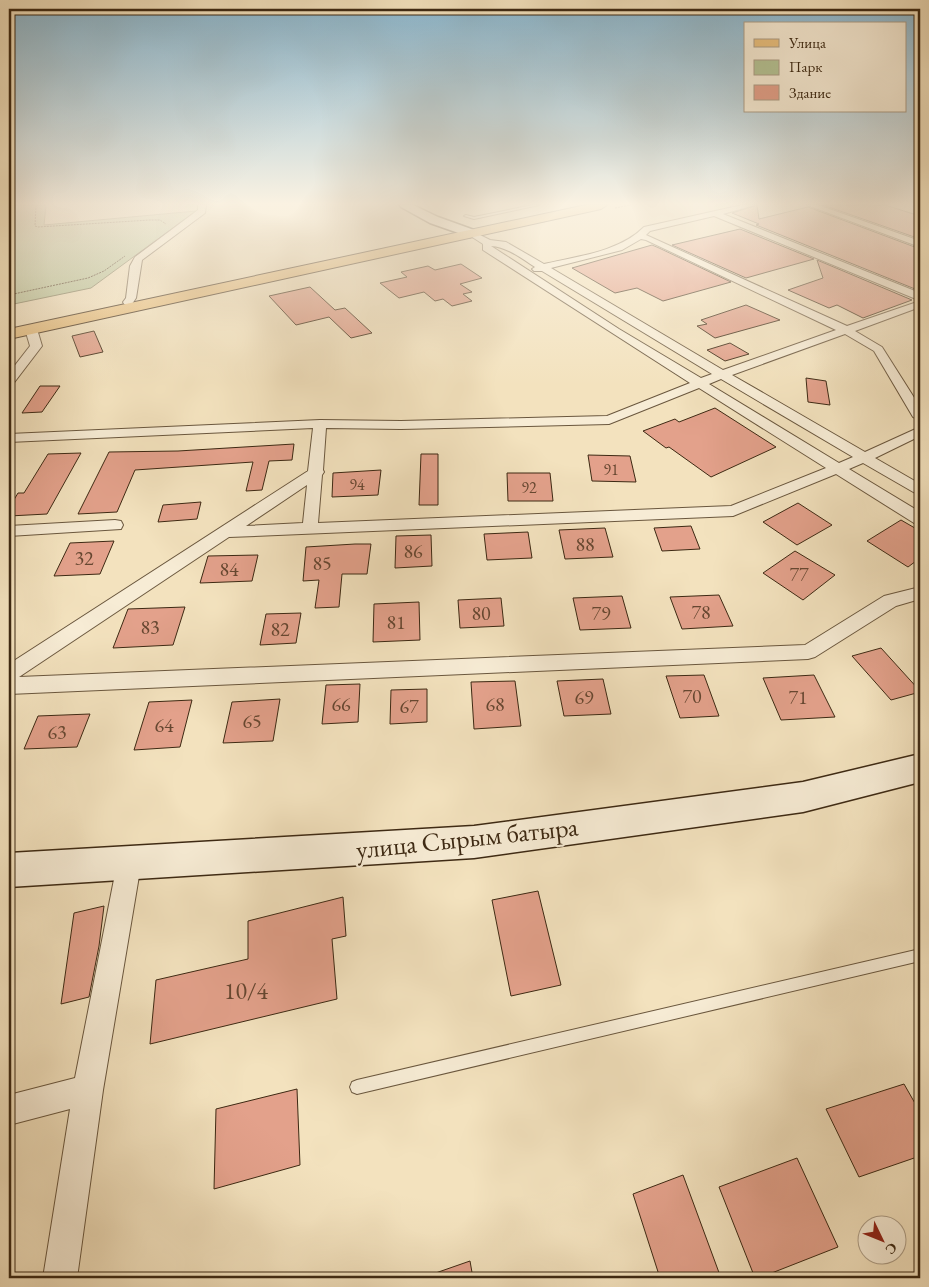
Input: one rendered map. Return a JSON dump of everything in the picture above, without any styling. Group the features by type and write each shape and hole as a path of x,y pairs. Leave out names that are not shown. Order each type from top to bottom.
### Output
{"main road":[{"path":"9,328 311,265"},
{"path":"9,334 311,265"}],"street":[{"path":"128,302 131,298 135,265"},
{"path":"513,265 920,520"},
{"path":"539,265 920,490"},
{"path":"524,272 555,265"},
{"path":"704,265 848,331 878,349 920,417"},
{"path":"841,265 920,297"},
{"path":"9,438 320,424 401,425 609,420 722,374 920,304"},
{"path":"9,381 36,346 31,329"},
{"path":"310,528 317,472 320,424"},
{"path":"224,532 734,511 865,457 920,431"},
{"path":"9,674 317,472"},
{"path":"9,531 115,525"},
{"path":"9,686 808,652 890,601 920,593"},
{"name":"улица Сырым батыра","path":"9,870 474,842 803,797 920,768"},
{"path":"60,1278 88,1090 129,864"},
{"path":"9,1110 88,1090"}],"lane":[{"path":"357,1087 920,955"}],"path":[{"path":"9,295 88,278 112,265"}],"green space":[{"path":"9,265 122,265 91,288 9,305"}],"building":[{"path":"463,265 482,278 460,284 472,292 463,294 472,301 452,306 443,299 435,301 424,292 399,298 380,283 407,277 401,272 428,266 435,270"},
{"path":"582,265 695,265 731,282 663,301 637,288 615,293 572,268"},
{"path":"717,265 792,265 746,278"},
{"path":"819,265 829,265 912,300 863,318 837,305 829,308 788,290 823,278"},
{"path":"856,265 920,265 920,291"},
{"path":"310,287 335,310 345,308 372,333 351,338 329,317 296,325 269,296"},
{"path":"746,305 780,320 715,338 697,326 707,324 701,320"},
{"path":"94,331 103,352 80,357 72,336"},
{"path":"730,343 749,354 725,361 707,350"},
{"path":"806,378 826,381 830,405 808,402"},
{"path":"40,386 60,386 42,412 22,413"},
{"path":"715,408 776,447 711,477 643,431 675,419 679,422"},
{"path":"294,444 292,460 269,461 262,490 246,491 253,462 135,470 117,512 78,514 109,452 178,451"},
{"path":"81,453 47,514 9,516 9,508 18,493 24,493 48,454"},
{"path":"421,454 438,454 438,505 419,505"},
{"path":"588,455 630,456 636,482 592,481"},
{"path":"381,470 378,495 332,497 333,473"},
{"path":"507,473 550,473 553,501 508,501"},
{"path":"201,502 197,519 158,522 163,505"},
{"path":"798,503 832,525 797,545 763,522"},
{"path":"901,520 920,531 920,558 908,567 867,541"},
{"path":"691,526 700,549 662,551 654,528"},
{"path":"605,528 613,557 565,559 559,530"},
{"path":"528,532 532,558 487,560 484,534"},
{"path":"431,535 432,566 395,568 396,536"},
{"path":"114,541 100,574 54,576 70,543"},
{"path":"371,544 367,574 342,574 339,607 315,608 319,580 303,581 306,547"},
{"path":"795,551 835,575 803,600 763,573"},
{"path":"258,555 252,581 200,583 208,556"},
{"path":"719,595 733,626 682,629 670,597"},
{"path":"622,596 631,628 580,630 573,598"},
{"path":"501,598 504,626 460,628 458,600"},
{"path":"419,602 420,640 373,642 374,604"},
{"path":"185,607 173,645 113,648 128,609"},
{"path":"301,613 296,643 260,645 266,614"},
{"path":"881,648 920,692 891,700 852,656"},
{"path":"704,675 719,716 680,718 666,676"},
{"path":"814,675 835,717 781,720 763,678"},
{"path":"603,679 611,714 564,716 557,681"},
{"path":"515,681 521,726 474,729 471,682"},
{"path":"360,684 358,722 322,724 326,685"},
{"path":"427,689 427,722 390,724 391,690"},
{"path":"280,699 273,741 223,743 232,702"},
{"path":"192,700 180,747 134,750 149,702"},
{"path":"90,714 77,747 24,749 38,716"},
{"path":"538,891 561,985 511,996 492,900"},
{"path":"343,897 346,936 332,939 337,999 150,1044 156,980 248,959 248,921"},
{"path":"104,906 99,946 89,997 61,1004 74,913"},
{"path":"904,1084 920,1112 920,1156 859,1177 826,1109"},
{"path":"297,1089 300,1165 214,1189 216,1109"},
{"path":"797,1158 838,1247 755,1278 719,1187"},
{"path":"683,1175 721,1278 660,1278 633,1194"},
{"path":"470,1261 473,1278 428,1278 427,1276"}]}
